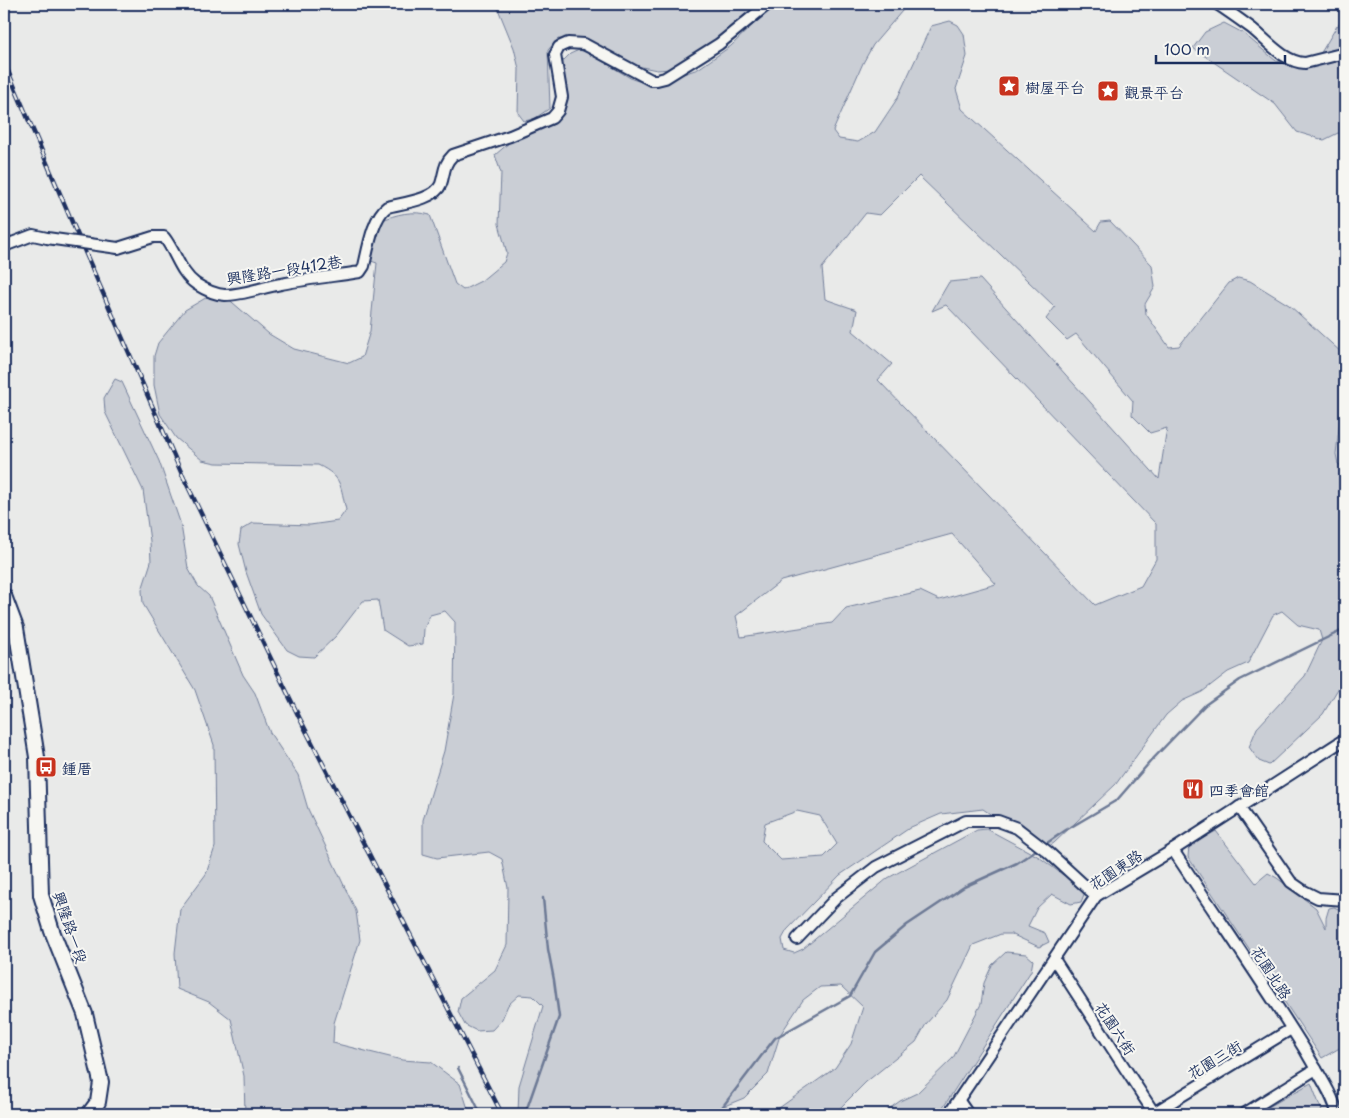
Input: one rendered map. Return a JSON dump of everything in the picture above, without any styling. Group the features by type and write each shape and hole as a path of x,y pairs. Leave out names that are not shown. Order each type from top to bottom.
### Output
{"street":[{"name":"興隆路一段412巷","path":"4,246 33,235 118,248 153,237 164,237 170,244 184,272 196,284 224,295 360,272 364,266 376,223 382,211 387,207 430,196 440,187 447,162 453,155 510,136 552,118 558,111 562,97 555,55 559,48 568,42 584,44 651,80 657,80 665,78 719,44 768,4"},
{"path":"1217,4 1250,27 1284,56 1298,63 1345,53"},
{"name":"興隆路一段","path":"4,596 16,628 37,757 41,895 52,931 85,1014 101,1082 98,1102 89,1114"},
{"name":"花園東路","path":"949,1114 1096,896 1173,850 1345,739"},
{"path":"1239,807 1291,882 1304,892 1318,898 1345,900"},
{"path":"797,939 836,898 876,867 966,821 998,821 1018,828 1048,852 1096,896"},
{"name":"花園北路","path":"1173,850 1316,1069 1336,1106 1337,1114"},
{"name":"花園六街","path":"1054,959 1153,1114"},
{"name":"花園三街","path":"1153,1114 1291,1029"},
{"path":"1244,1114 1316,1069"},
{"path":"959,1101 968,1114"}],"shaded area":[{"path":"496,4 758,4 706,49 671,69 657,70 637,66 577,41 558,39 548,50 550,108 534,119 524,121 518,113 519,69 514,48"},
{"path":"774,4 908,4 873,45 833,131 839,139 858,142 875,132 897,99 931,26 950,21 958,25 964,34 967,56 956,89 962,109 1096,231 1101,222 1110,221 1152,265 1155,287 1145,304 1146,314 1169,347 1179,346 1229,283 1238,278 1250,281 1289,305 1342,353 1345,358 1345,377 1336,454 1338,464 1345,468 1345,677 1323,714 1269,765 1259,761 1249,747 1257,728 1305,676 1322,640 1319,630 1298,625 1282,611 1273,615 1248,663 1228,672 1202,692 1182,701 1166,715 1116,784 1054,843 1045,849 1035,845 983,809 941,814 911,827 840,875 787,930 782,939 784,950 794,953 803,949 888,878 977,830 987,829 1039,857 1063,875 1080,882 1085,892 1081,902 1071,904 1052,894 1037,908 1028,926 1045,933 1049,942 1039,947 1011,934 1001,934 973,945 947,1000 926,1024 916,1042 866,1082 834,1114 775,1114 779,1108 835,1068 851,1044 863,1007 841,986 820,987 803,1000 780,1035 768,1074 744,1098 705,1114 518,1114 519,1086 543,1006 533,996 519,995 508,1005 502,1019 492,1030 477,1031 465,1025 458,1012 461,998 495,970 507,945 508,888 502,859 489,852 437,858 423,854 423,820 444,751 454,694 455,622 445,611 430,615 424,629 423,644 408,646 383,630 378,600 363,601 336,636 314,657 299,656 287,650 261,614 246,572 239,544 241,530 253,523 310,525 338,521 346,510 339,483 332,474 318,465 216,463 202,460 176,438 160,414 154,385 154,356 158,343 185,310 209,296 225,296 269,334 294,349 349,363 362,357 370,331 377,263 368,260 381,221 405,213 430,215 455,284 463,290 481,281 504,262 507,253 499,224 501,173 495,155 510,142 556,122 562,111 561,71 563,61 570,54 579,50 589,53 632,79 651,85 698,69 731,46","holes":["919,176 1055,307 1046,319 1067,340 1076,334 1133,401 1132,415 1150,433 1167,428 1159,479 980,279 949,282 932,311 946,305 1156,524 1156,559 1141,586 1095,605 878,380 892,364 853,331 857,310 825,299 822,268 866,213 880,215","952,534 996,584 939,600 920,591 846,608 832,623 741,637 736,616 781,581","797,811 820,816 837,844 824,857 781,860 762,841 765,823"]},
{"path":"1345,20 1345,135 1338,133 1324,140 1297,132 1275,104 1193,48 1205,32 1224,23 1243,33 1276,61 1303,66 1316,61 1337,26"},
{"path":"115,379 122,382 159,461 181,525 188,568 198,586 209,596 243,675 255,693 270,733 298,775 308,809 356,911 360,940 334,1023 333,1043 402,1060 431,1062 460,1084 469,1114 245,1114 244,1076 231,1019 209,1002 177,989 175,953 180,909 206,874 215,847 214,745 195,690 143,604 142,590 151,562 150,541 143,490 105,412 104,398"},
{"path":"1216,831 1256,883 1268,873 1277,878 1316,908 1326,928 1329,908 1334,907 1345,912 1345,964 1341,958 1345,1045 1322,1058 1188,857 1189,846"},
{"path":"1006,952 1026,954 1033,960 1031,971 939,1114 882,1114 900,1101 917,1093 953,1058 981,1004 984,983 992,965"},
{"path":"1311,1083 1323,1114 1256,1114"}],"waterway":[{"path":"1044,845 1117,800 1150,762 1205,705 1240,680 1345,629"},
{"path":"717,1114 775,1038 850,996 875,952 907,925 964,887 1017,863 1039,848"},
{"path":"525,1114 559,1017 548,949 543,898"},
{"path":"458,1068 479,1110 478,1114"}],"railway":[{"path":"4,62 181,472 299,717 502,1114"}],"place":[{"name":"樹屋平台","path":"1009,86"},
{"name":"觀景平台","path":"1108,91"},
{"name":"鍾厝","path":"46,767"},
{"name":"四季會館","path":"1193,789"}]}
